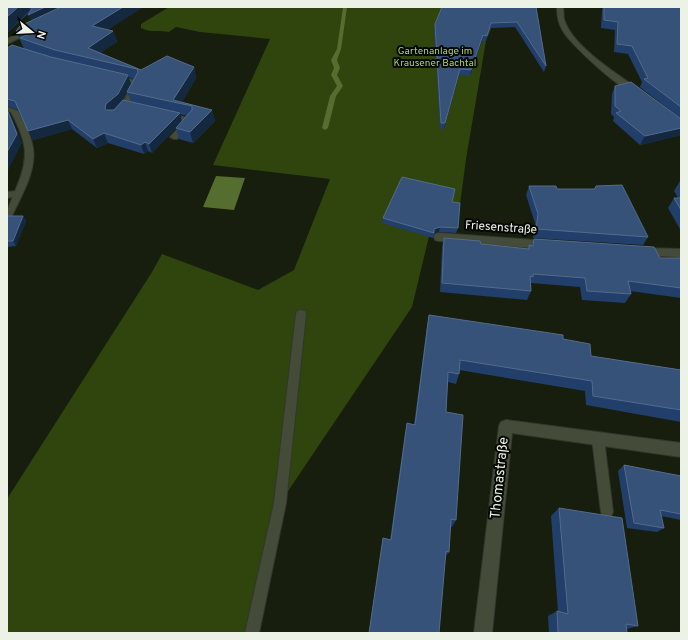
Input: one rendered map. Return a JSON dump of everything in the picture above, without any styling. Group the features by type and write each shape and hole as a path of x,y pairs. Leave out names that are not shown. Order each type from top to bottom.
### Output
{"street":[{"path":"560,7 559,13 563,26 577,45 646,98"},
{"path":"7,46 39,27"},
{"path":"7,194 17,194"},
{"name":"Friesenstraße","path":"439,237 555,245"},
{"path":"633,251 681,253"},
{"name":"Thomastraße","path":"483,633 506,426 681,450"}],"lane":[{"path":"106,75 137,82 129,106 113,116"},
{"path":"7,109 14,111 24,131 30,152 26,173 7,218"},
{"path":"161,114 190,120 174,137"},
{"path":"252,633 280,503 301,314"},
{"path":"598,439 607,512"}],"green space":[{"name":"Gartenanlage im Krausener Bachtal","path":"169,7 500,7 486,41 466,159 457,227 432,224 412,307 280,503 252,633 7,633 7,499 162,254 258,290 294,270 330,179 213,165 270,39 200,32 176,27 169,32 141,28 141,24"}],"shaded area":[{"path":"216,176 245,178 234,210 203,207"}],"building":[{"path":"7,7 18,7 7,17"},
{"path":"33,7 45,7 28,15"},
{"path":"61,7 123,7 92,26 113,31 88,48 141,70 167,56 194,67 173,100 212,110 190,132 176,128 192,110 192,106 127,92 138,72 137,69 55,50 20,38 27,35 16,31 20,26"},
{"path":"442,7 536,7 546,66 517,22 491,23 487,36 483,35 471,70 460,69 445,123 441,123 435,24"},
{"path":"604,7 681,7 681,107 644,79 648,78 632,46 617,44 618,22 604,20"},
{"path":"12,45 51,57 128,75 118,94 106,104 106,110 114,110 123,100 180,113 149,144 145,142 141,145 104,133 93,139 68,120 28,131 15,101 7,99 7,48"},
{"path":"631,82 681,119 681,128 645,136 616,113 621,111 615,106 615,86"},
{"path":"7,109 17,134 7,152"},
{"path":"402,177 455,189 452,202 460,203 458,228 440,227 434,229 434,233 383,218"},
{"path":"622,185 648,237 536,229 538,214 529,186 556,186 557,189 595,189 596,186"},
{"path":"674,198 681,198 681,210"},
{"path":"7,216 23,216 13,241 7,241"},
{"path":"444,238 480,241 481,244 529,249 529,245 533,246 534,239 654,247 660,258 681,258 681,288 628,281 631,294 587,291 585,278 533,274 533,277 530,276 531,291 442,283"},
{"path":"429,315 563,335 563,339 590,344 591,356 681,370 681,410 593,396 592,381 460,360 459,374 448,372 446,412 463,415 456,520 451,519 449,552 446,551 439,633 369,633 383,538 391,540 407,423 415,425"},
{"path":"624,465 681,476 681,514 660,510 664,528 634,523"},
{"path":"559,508 622,518 638,626 626,624 627,633 558,633 557,611 568,614"}],"waterway":[{"path":"325,128 333,96 340,86 334,75 337,68 334,60 339,49 345,7"}]}
